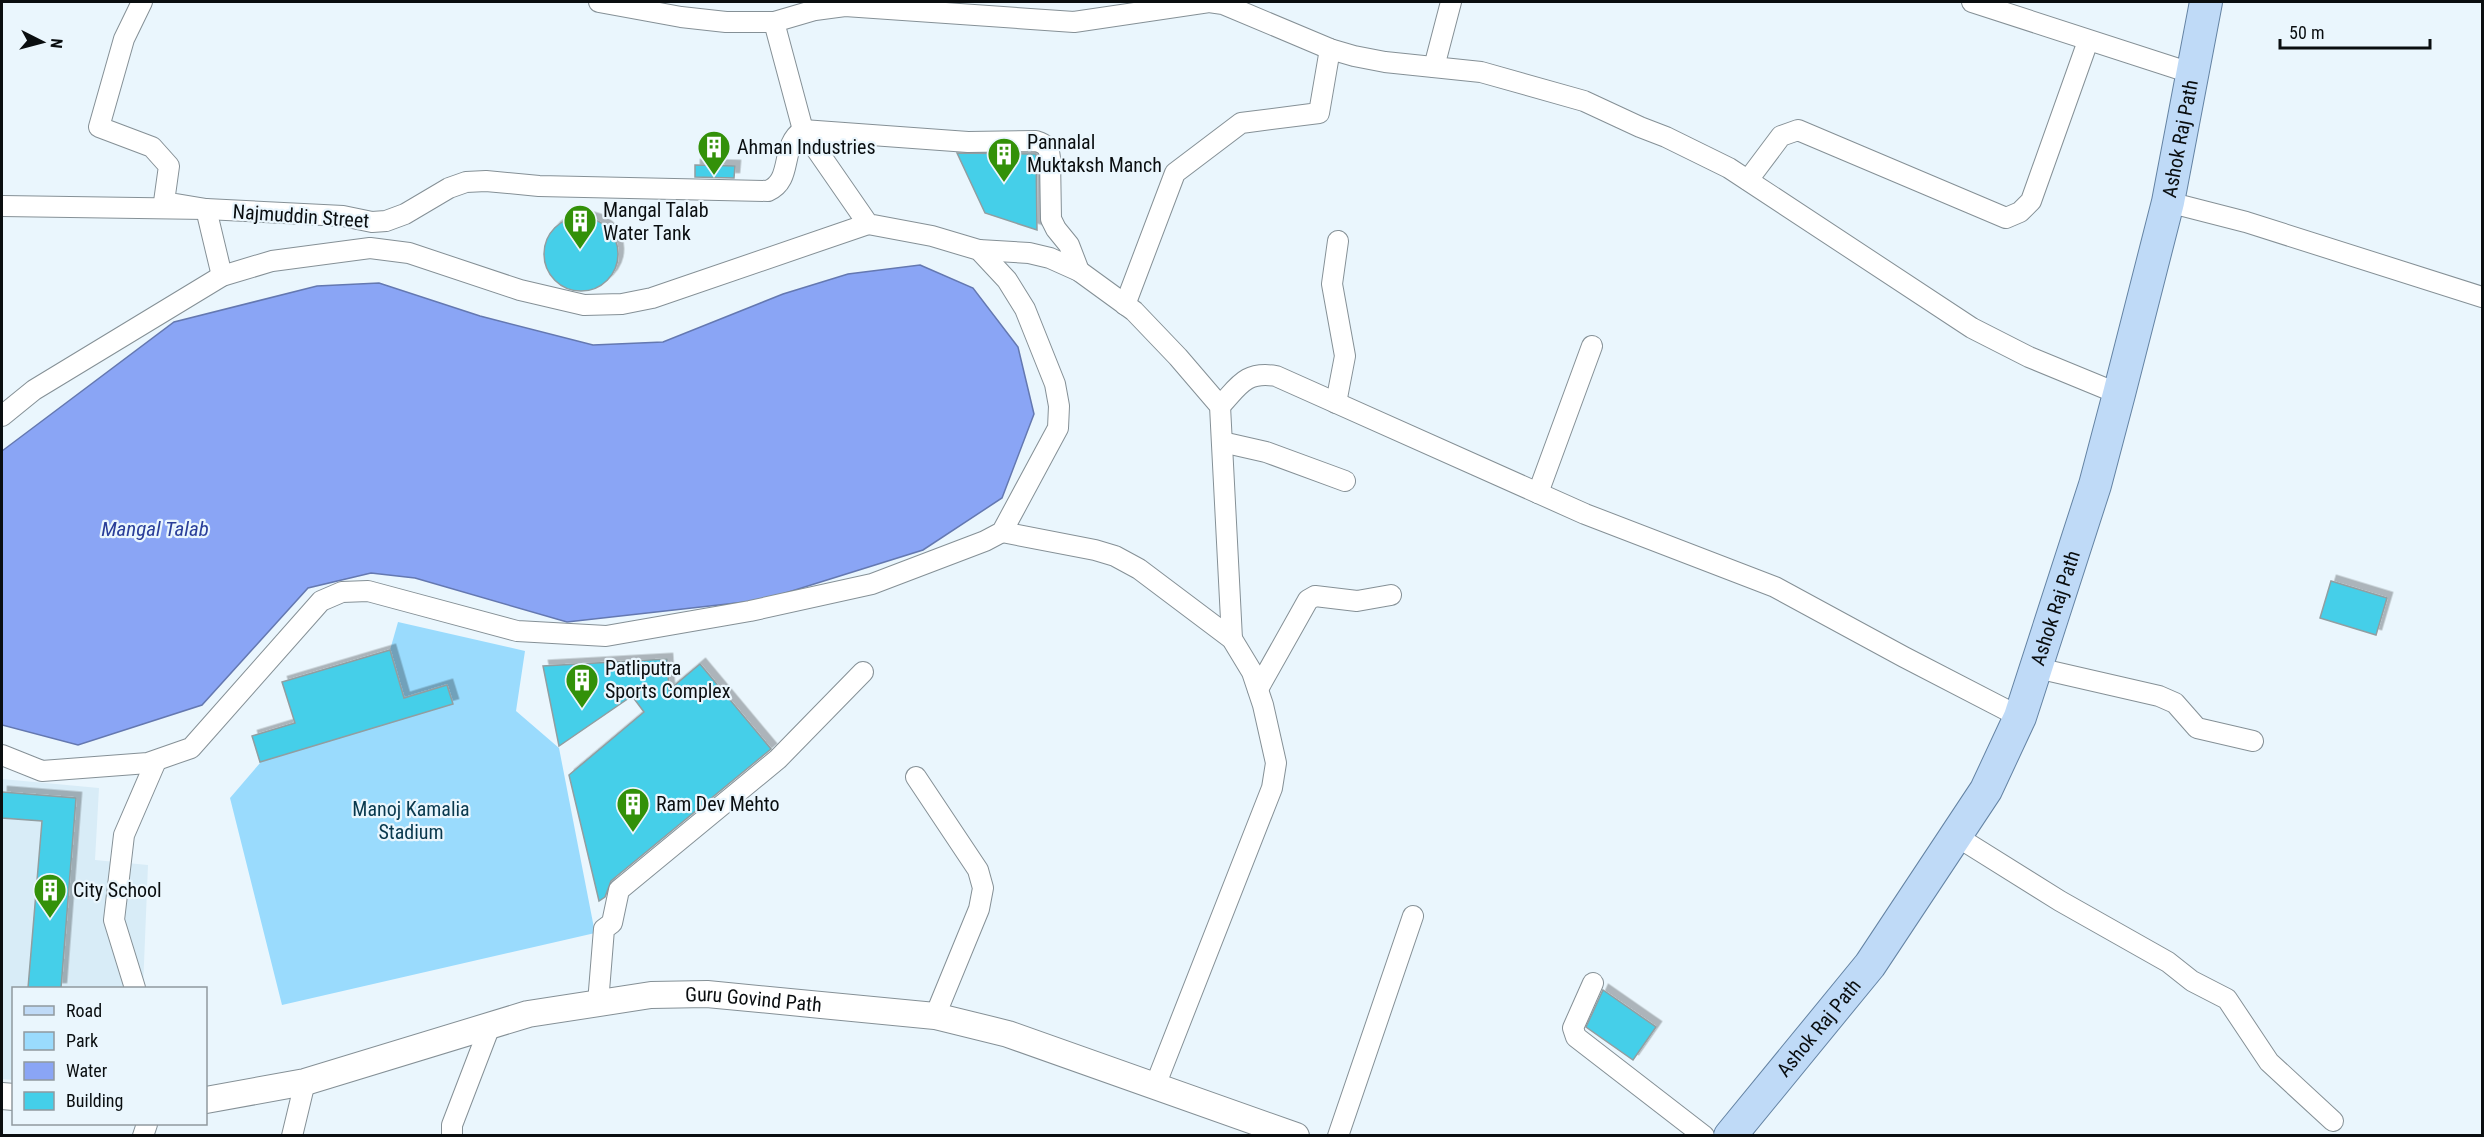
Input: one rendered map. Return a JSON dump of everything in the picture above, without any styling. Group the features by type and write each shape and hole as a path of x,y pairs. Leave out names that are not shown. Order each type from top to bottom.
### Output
{"main road":[{"name":"Ashok Raj Path","path":"1730,1136 1870,965 1986,790 2020,717 2095,485 2119,394 2168,202 2206,2"}],"street":[{"path":"142,2 124,39 99,127 152,147 169,166 164,202 206,209 222,276"},
{"path":"599,2 638,5 681,18 774,22 815,10 845,6 1074,22 1188,3 1223,4 1330,49 1385,62 1482,72 1584,101 1640,128 1666,137 1748,180 1972,328 2029,357 2119,394"},
{"path":"1434,66 1451,2"},
{"path":"1972,2 2194,74"},
{"path":"774,22 802,129 868,224"},
{"path":"1748,180 1781,136 1798,130 2006,218 2020,212 2031,201 2088,41"},
{"path":"1125,305 1175,172 1241,123 1319,113 1330,49"},
{"path":"802,129 968,142 1036,141 1044,144 1049,149 1050,158 1051,219 1056,230 1069,245 1079,271"},
{"name":"Najmuddin Street","path":"2,206 206,209 343,216 372,222 405,214 449,188 466,182 486,181 539,186 768,191 777,187 782,178 789,144 802,129"},
{"path":"2168,202 2246,222 2482,297"},
{"path":"2,416 34,390 222,276 272,261 370,248 409,253 520,290 584,305 622,304 652,298 868,224 932,236 979,250 1029,253 1050,258 1079,271 1125,305 1178,357 1220,406 1232,639"},
{"path":"1336,403 1345,356 1332,284 1338,242"},
{"path":"2,755 42,771 148,764 192,748 321,601 342,592 368,591 517,631 606,636 750,611 872,584 1002,532 1058,428 1059,406 1055,384 1025,309 1006,280 979,250"},
{"path":"1538,493 1592,346"},
{"path":"1220,406 1248,377 1260,373 1276,376 1585,514 1775,587 2020,717"},
{"path":"1222,442 1266,452 1345,481"},
{"path":"1002,532 1115,556 1139,569 1232,639 1252,672 1275,750 1276,763 1272,788 1155,1086"},
{"path":"1258,689 1308,600 1315,596 1357,601 1391,595"},
{"path":"2037,668 2159,696 2175,703 2197,728 2253,741"},
{"path":"598,1003 604,929 612,923 619,890 778,759 863,672"},
{"path":"135,987 114,920 124,835 156,761"},
{"path":"916,777 978,870 982,888 979,909 935,1016"},
{"path":"1956,836 2060,901 2168,962 2192,981 2228,999 2269,1062 2333,1121"},
{"path":"1338,1136 1413,916"},
{"path":"1593,982 1573,1028 1576,1037 1704,1136"},
{"name":"Guru Govind Path","path":"207,1100 305,1082 528,1014 651,995 707,994 935,1016 1008,1034 1296,1136"},
{"path":"452,1136 452,1125 489,1026"},
{"path":"292,1136 305,1082"}],"shaded area":[{"path":"2,779 99,788 95,860 148,865 143,987 12,987 12,1080 2,1079"}],"green space":[{"name":"Manoj Kamalia Stadium","path":"398,622 525,651 516,711 559,748 595,933 282,1005 230,798 260,763 252,736 295,723 282,682 390,650"}],"water":[{"name":"Mangal Talab","path":"920,265 973,288 1018,347 1034,414 1002,498 923,550 763,600 567,622 415,578 371,573 308,588 202,705 78,745 2,725 2,451 174,322 317,286 379,283 480,316 593,345 663,342 783,294 848,274"}],"building":[{"name":"Pannalal Muktaksh Manch","path":"957,153 1036,154 1037,230 985,213"},
{"path":"695,165 735,166 734,178 695,177"},
{"name":"Mangal Talab Water Tank","path":"581,217 602,223 612,233 618,254 612,275 602,285 581,291 560,285 550,275 544,254 550,233 560,223"},
{"path":"2331,581 2387,598 2376,635 2320,618"},
{"path":"390,650 404,698 447,685 453,704 260,762 252,736 295,723 282,682"},
{"name":"Ram Dev Mehto","path":"667,659 669,690 700,664 771,749 611,881 605,897 599,901 569,775 644,712 632,696 559,746 543,666"},
{"name":"City School","path":"2,792 76,798 61,987 28,987 42,821 2,818"},
{"path":"1603,990 1656,1027 1633,1060 1586,1027"}],"place":[{"name":"Ahman Industries","path":"714,176"},
{"name":"Pannalal Muktaksh Manch","path":"1004,183"},
{"name":"Mangal Talab Water Tank","path":"580,250"},
{"name":"Patliputra Sports Complex","path":"582,709"},
{"name":"Ram Dev Mehto","path":"633,833"},
{"name":"City School","path":"50,919"}]}
